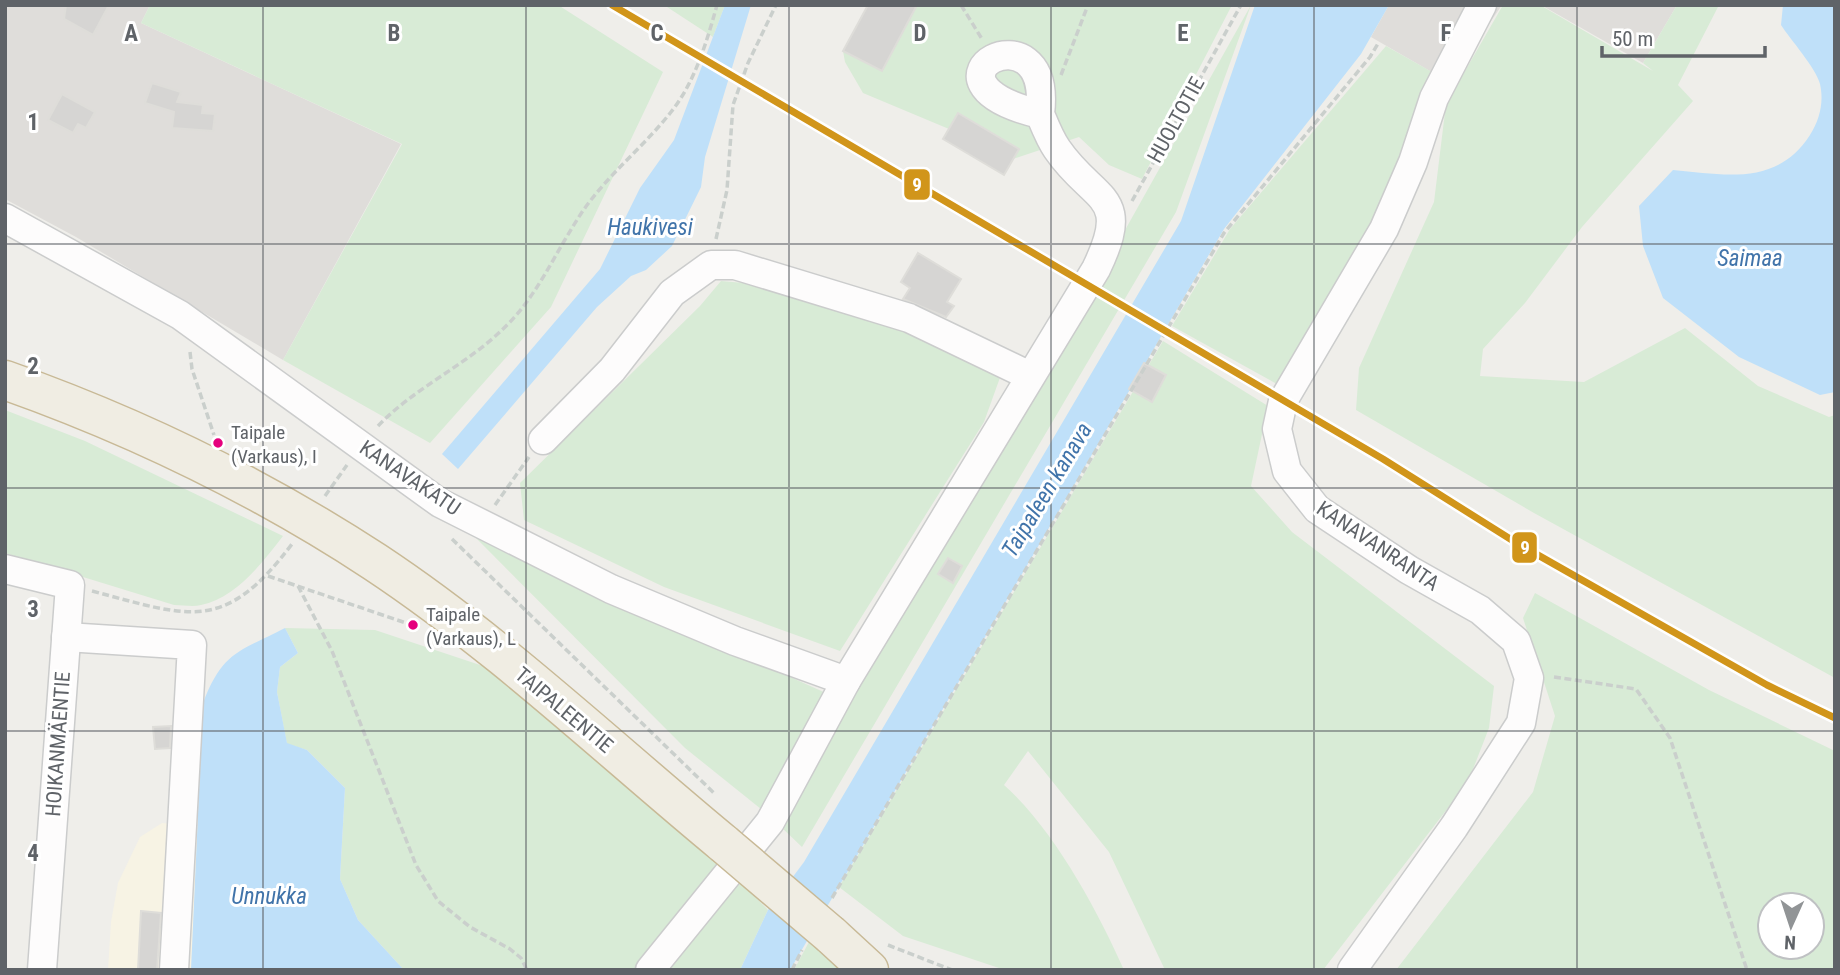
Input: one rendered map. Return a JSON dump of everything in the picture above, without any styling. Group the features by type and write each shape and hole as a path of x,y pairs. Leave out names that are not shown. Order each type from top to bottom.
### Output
{"highway":[{"name":"TAIPALEENTIE","path":"5,380 179,449 281,505 376,562 483,642 822,927 875,955"}],"street":[{"name":"KANAVANRANTA","path":"1352,970 1454,827 1521,723 1529,678 1516,641 1479,610 1409,570 1317,509 1287,471 1277,429 1283,401 1384,229 1413,162 1434,98 1482,5"},
{"path":"650,970 770,822 846,681 1096,269 1112,236 1111,212 1099,193 1056,148 1040,114 1042,93 1039,73 1020,49 1005,46 990,51 982,59 981,69 992,93 1002,103 1040,114"},
{"name":"KANAVAKATU","path":"5,218 180,315 360,459 440,503 611,589 735,642 846,681"},
{"path":"543,440 612,370 671,293 711,265 735,265 909,318 1030,376"},
{"path":"5,569 69,585"},
{"name":"HOIKANMÄENTIE","path":"42,970 69,585"},
{"path":"66,637 192,645 174,970"}],"path":[{"path":"322,501 347,464 360,459 380,424 406,401 456,369 505,328 544,278 578,218 672,111 694,74 717,5"},
{"path":"711,265 727,190 733,105 747,63 769,25 776,5"},
{"path":"961,5 990,51"},
{"path":"1058,87 1088,5"},
{"name":"HUOLTOTIE","path":"1112,236 1241,5"},
{"path":"792,970 822,927 1224,233 1370,57 1379,42"},
{"path":"193,341 189,353 192,369 218,443"},
{"path":"486,526 500,494 543,440"},
{"path":"447,535 723,802"},
{"path":"69,585 179,614 209,612 237,602 268,576 295,540"},
{"path":"268,576 413,625"},
{"path":"298,586 332,651 416,865 438,901 470,928 510,949 521,958 527,970"},
{"path":"1541,676 1636,690 1643,699 1670,738 1747,970"},
{"path":"875,955 891,947 952,970"}],"shaded area":[{"path":"5,5 150,5 141,23 401,144 283,360 76,237 5,199"},
{"path":"1389,5 1502,5 1449,82 1371,37"},
{"path":"1541,5 1677,5 1643,63"},
{"path":"162,823 199,826 191,970 108,970 111,922 118,883 140,837"}],"green space":[{"path":"150,5 558,5 663,72 551,307 430,443 283,360 402,144 141,23"},
{"path":"664,5 725,5 713,37"},
{"path":"917,5 1232,5 1142,179 1109,165 1079,137 1013,159 1019,149 958,114 949,129 863,93 845,62 843,51 882,71"},
{"path":"1251,5 1176,212 802,847 780,826 848,700 1101,273"},
{"path":"1503,5 1540,5 1653,71 1643,63 1677,5 1719,5 1678,85 1693,101 1582,227 1525,303 1483,349 1480,376 1584,382 1685,328 1758,386 1829,417 1835,415 1835,678 1534,513 1356,410 1359,368 1434,202 1446,104"},
{"path":"1386,46 1432,72 1387,198 1277,384 1172,326 1230,229"},
{"path":"721,281 766,285 959,349 1002,372 984,422 840,651 664,587 524,520 520,483 700,306"},
{"path":"1163,341 1268,406 1251,486 1292,532 1494,686 1489,728 1468,782 1323,970 1165,970 1109,852 1028,751 1004,785 1057,847 1088,897 1124,970 1005,970 903,936 839,887"},
{"path":"5,410 85,441 283,536 248,578 237,587 214,601 195,606 174,605 5,553"},
{"path":"472,534 828,694 761,809 685,748"},
{"path":"1535,593 1709,690 1835,751 1835,970 1396,970 1533,792 1555,716 1523,618"},
{"path":"285,628 375,630 483,666 544,712 736,877 768,910 740,970 404,970 358,920 340,879 345,788 307,750 287,744 277,692 280,667 298,653"},
{"path":"810,940 842,970 794,970"}],"water":[{"name":"Haukivesi","path":"725,5 751,5 705,157 701,187 672,246 646,270 631,276 597,307 458,469 442,454 600,269 640,188 674,140"},
{"name":"Taipaleen kanava","path":"1255,5 1389,5 1361,54 1224,229 790,970 740,970 768,910 804,862 1181,221"},
{"name":"Saimaa","path":"1783,5 1835,5 1835,392 1820,395 1739,357 1663,298 1643,246 1639,206 1673,170 1731,175 1766,170 1782,163 1797,151 1810,135 1820,110 1820,84 1818,77 1781,25"},
{"name":"Unnukka","path":"285,628 298,653 280,667 277,692 287,743 307,750 345,788 340,879 358,920 404,970 191,970 203,703 218,673 234,655"}],"building":[{"path":"66,5 109,5 93,35 64,19"},
{"path":"868,5 917,5 882,71 843,51"},
{"path":"152,83 181,92 177,102 203,105 202,113 215,114 213,131 172,128 174,112 145,103"},
{"path":"62,94 95,112 86,128 78,124 73,133 48,120"},
{"path":"958,113 1019,149 1004,175 943,139"},
{"path":"918,253 961,279 947,302 954,306 946,317 903,299 910,288 901,282"},
{"path":"1144,363 1166,375 1152,402 1129,389"},
{"path":"948,558 962,566 953,583 938,574"},
{"path":"171,726 170,748 155,749 153,727"},
{"path":"141,911 161,913 157,970 138,970"}],"transit line":[{"name":"9","path":"612,5 1383,459 1515,542 1767,685 1835,718"}],"place":[{"name":"Taipale (Varkaus), I","path":"218,443"},
{"name":"Taipale (Varkaus), L","path":"413,625"}]}
